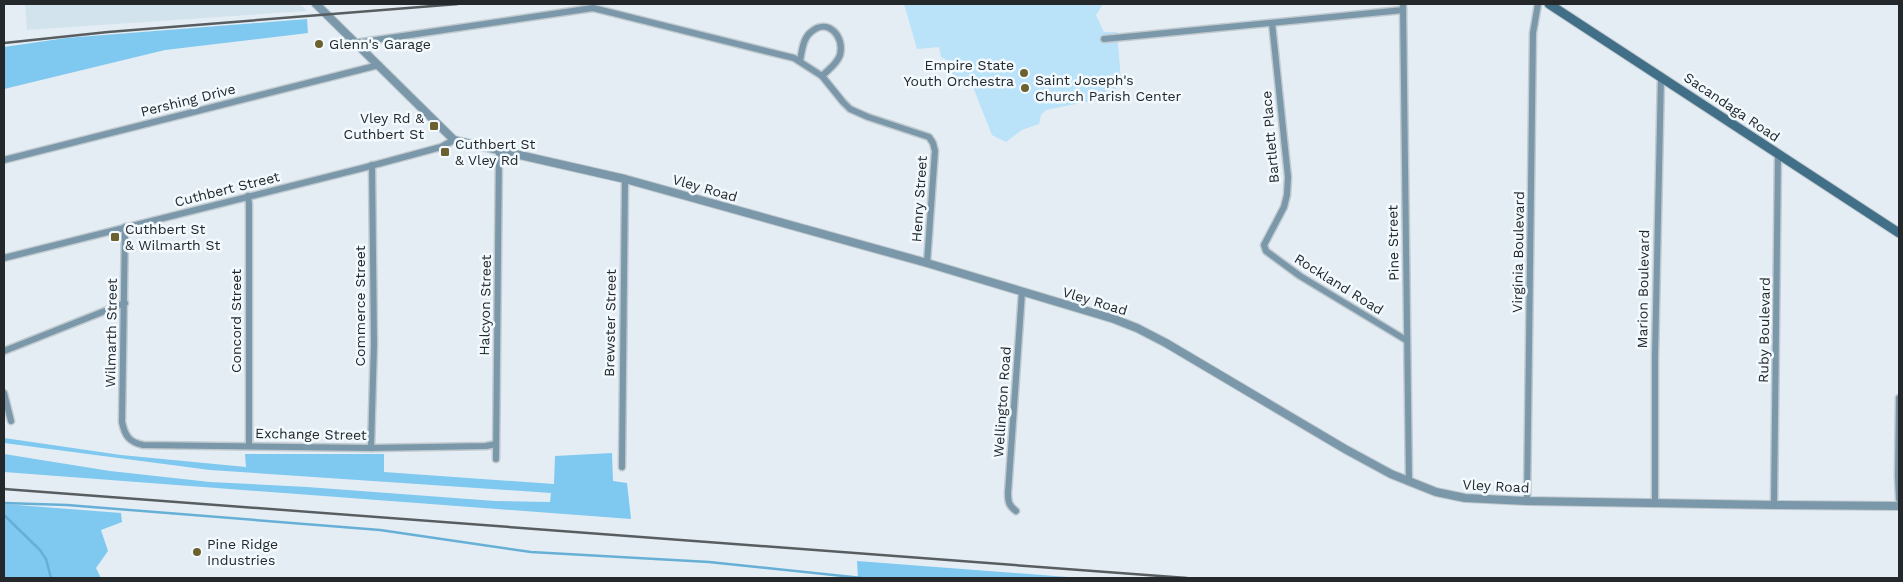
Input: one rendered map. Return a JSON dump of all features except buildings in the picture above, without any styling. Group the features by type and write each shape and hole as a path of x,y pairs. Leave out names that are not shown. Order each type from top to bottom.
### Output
{"main road":[{"name":"Sacandaga Road","path":"1550,4 1899,233"}],"street":[{"path":"316,4 454,140"},
{"name":"Virginia Boulevard","path":"1527,501 1533,32 1538,4"},
{"path":"1104,39 1403,7"},
{"name":"Pine Street","path":"1403,7 1409,482"},
{"path":"356,43 593,8 800,61 822,76 836,63 840,54 841,43 837,33 832,29 818,28 810,32 804,43 800,61"},
{"name":"Bartlett Place","path":"1264,245 1284,207 1288,177 1272,22"},
{"name":"Pershing Drive","path":"4,160 379,66"},
{"name":"Henry Street","path":"822,76 850,109 868,117 929,137 933,143 935,151 927,263"},
{"name":"Marion Boulevard","path":"1655,502 1654,356 1661,76"},
{"name":"Vley Road","path":"454,140 625,179 927,263 1137,328 1186,353 1345,449 1391,474 1436,492 1465,498 1527,501 1655,502 1774,506 1899,506"},
{"name":"Cuthbert Street","path":"4,258 441,147 454,140"},
{"name":"Halcyon Street","path":"496,459 499,151"},
{"name":"Ruby Boulevard","path":"1774,506 1778,154"},
{"name":"Commerce Street","path":"372,165 374,344 372,448"},
{"name":"Brewster Street","path":"622,467 625,179"},
{"name":"Concord Street","path":"248,196 249,446"},
{"name":"Wilmarth Street","path":"125,227 122,422 127,438"},
{"name":"Rockland Road","path":"1264,245 1266,251 1300,276 1406,340"},
{"name":"Wellington Road","path":"1016,511 1010,507 1008,493 1022,292"},
{"path":"4,351 125,303"},
{"path":"4,393 11,421"},
{"path":"1899,398 1899,498"},
{"name":"Exchange Street","path":"127,438 143,445 372,448 486,446 496,444"}],"shaded area":[{"path":"25,4 300,4 307,11 27,30"},
{"path":"904,4 1103,4 1096,15 1104,32 1117,32 1121,80 1111,97 1046,110 1041,115 1039,124 1022,130 1006,142 992,135 973,87 955,82 949,61 941,57 939,47 917,49"},
{"path":"307,19 308,33 165,50 4,89 4,47 66,38"},
{"path":"4,438 121,455 246,467 245,454 384,454 384,472 554,484 555,456 612,453 613,481 627,483 631,519 4,472 4,454 110,471 210,482 495,501 550,502 551,493 210,470 4,443"},
{"path":"4,504 121,513 122,522 101,530 108,551 96,568 101,578 4,578"},
{"path":"857,561 1081,578 858,578"}],"waterway":[{"path":"4,503 67,505 380,530 531,552 709,562 862,578"},
{"path":"4,515 40,550 46,559 51,578"}],"railway":[{"path":"4,43 108,32 458,4"},
{"path":"4,489 1187,578"}],"place":[{"name":"Glenn's Garage","path":"319,44"},
{"name":"Empire State Youth Orchestra","path":"1024,73"},
{"name":"Saint Joseph's Church Parish Center","path":"1025,88"},
{"name":"Vley Rd & Cuthbert St","path":"434,126"},
{"name":"Cuthbert St & Vley Rd","path":"445,152"},
{"name":"Cuthbert St & Wilmarth St","path":"115,237"},
{"name":"Pine Ridge Industries","path":"197,552"}]}
